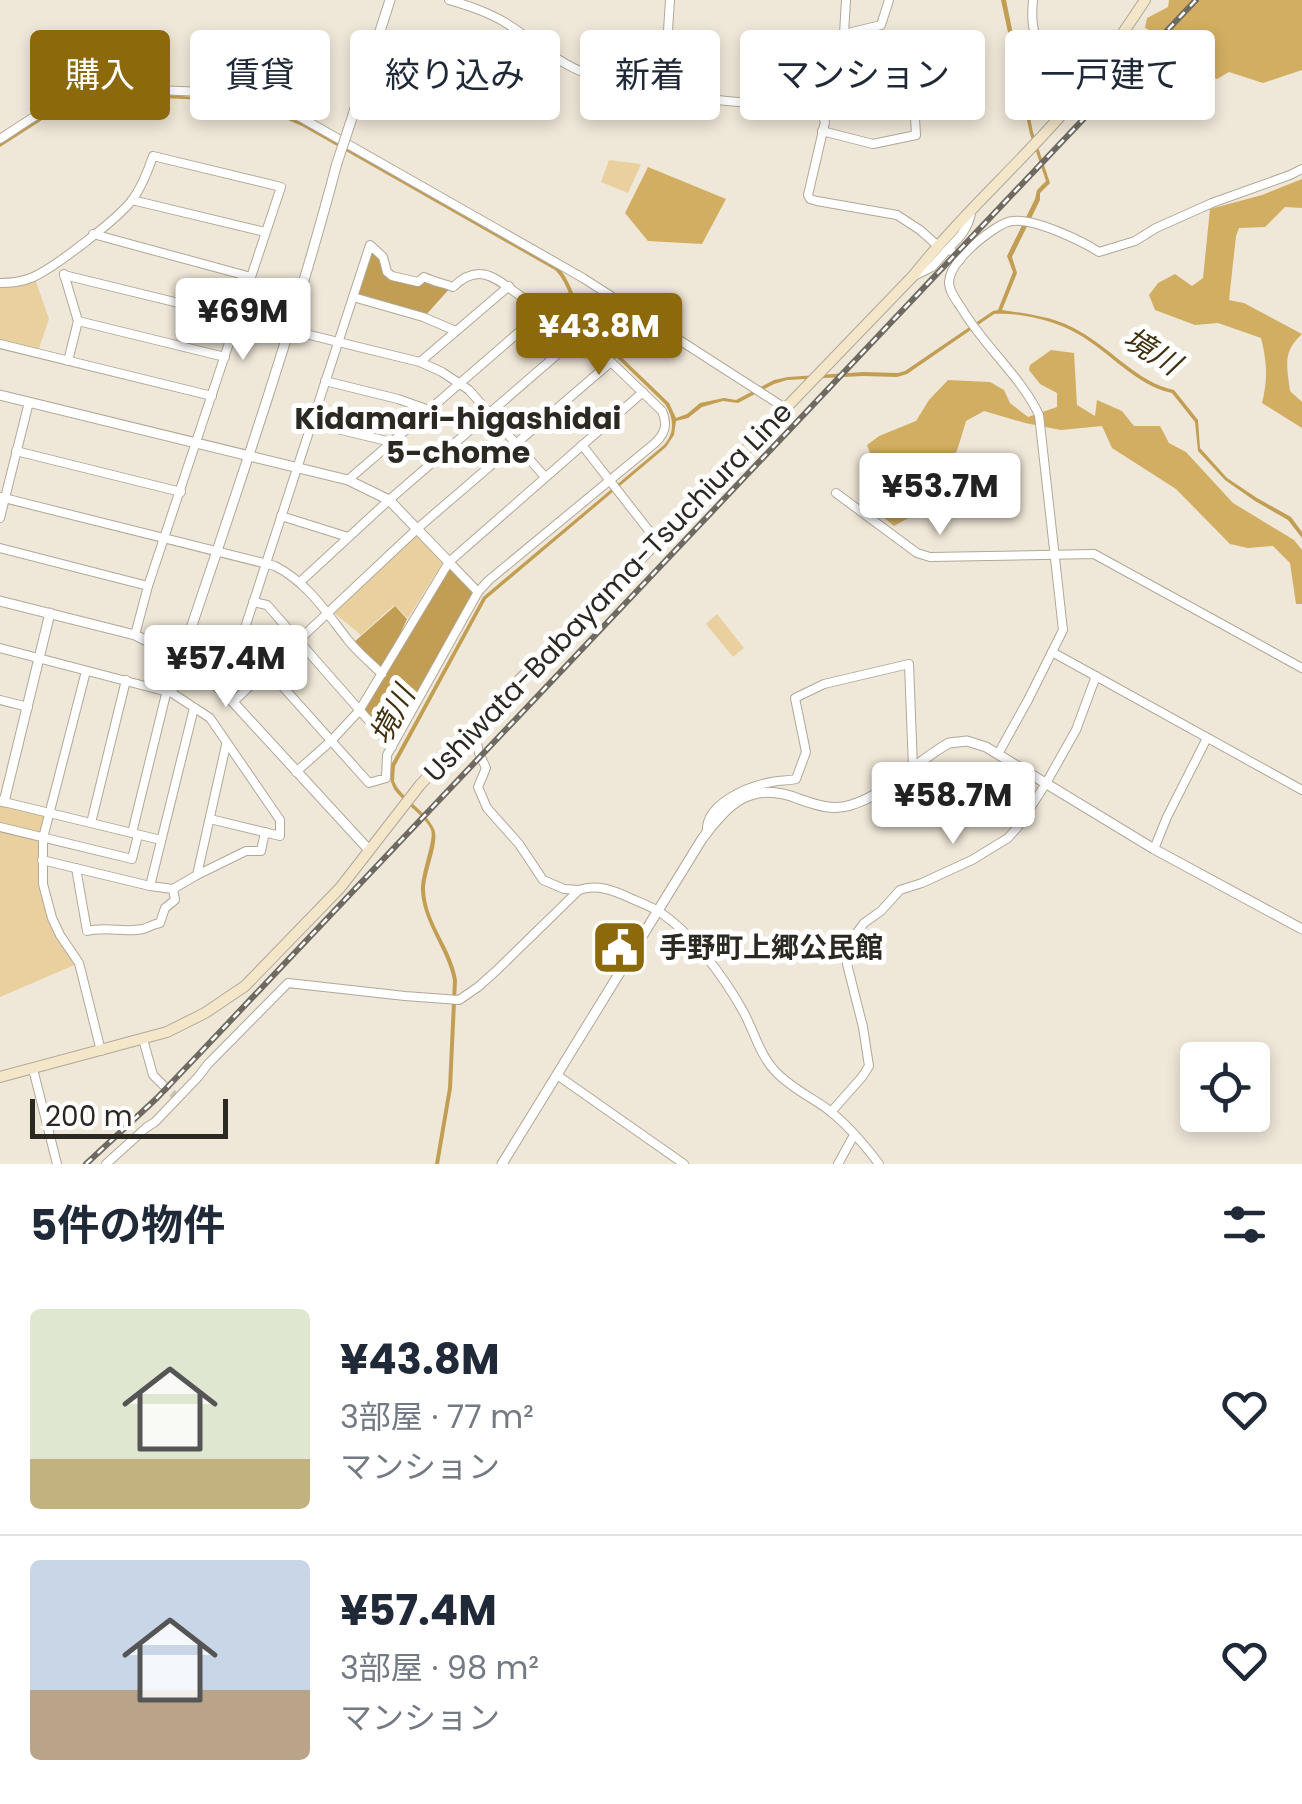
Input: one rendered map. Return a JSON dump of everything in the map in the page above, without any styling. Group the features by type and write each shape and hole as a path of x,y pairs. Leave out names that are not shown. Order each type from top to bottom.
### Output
{"main road":[{"name":"Ushiwata-Babayama-Tsuchiura Line","path":"1126,30 1145,0"},
{"name":"Ushiwata-Babayama-Tsuchiura Line","path":"0,1077 143,1040 189,1022 244,986 316,914 420,786 512,686 658,542 943,247 1054,120"}],"street":[{"path":"0,827 132,859 170,691 289,329 390,0"},
{"path":"449,0 480,9 506,23 580,71"},
{"path":"668,30 670,0"},
{"path":"844,30 846,0"},
{"path":"860,30 881,25 889,0"},
{"path":"1033,0 1034,30"},
{"path":"0,139 51,108 87,91 101,89 248,97 272,105 300,117 583,278 785,408"},
{"path":"824,120 810,199 897,215 960,260"},
{"path":"822,131 873,144 916,134 915,120"},
{"path":"0,283 34,276 93,234 132,200 154,156 280,187 135,635"},
{"path":"998,754 1063,630 1039,415 976,333 950,289 951,274 990,232 1010,220 1078,239 1099,252 1136,241 1212,203 1302,169"},
{"path":"132,200 266,232"},
{"path":"93,234 251,278"},
{"path":"370,244 383,257 392,276 418,282 424,277 453,287 462,278 484,274 508,286 518,295 561,314 574,340 610,362 662,411 664,433 488,580 392,747 386,762 386,778 369,783 240,640 370,244"},
{"path":"60,260 78,321 68,361"},
{"path":"64,274 420,362 460,383 545,477"},
{"path":"420,362 508,286"},
{"path":"353,297 423,317 456,332"},
{"path":"348,480 548,308"},
{"path":"78,321 225,357"},
{"path":"300,582 574,340"},
{"path":"0,344 212,396"},
{"path":"233,702 418,528 610,362"},
{"path":"325,382 429,410"},
{"path":"296,772 359,711 449,562 643,392"},
{"path":"0,394 348,480 389,500 478,592"},
{"path":"0,518 29,402"},
{"path":"312,422 391,442"},
{"path":"582,445 658,542"},
{"path":"16,452 181,492"},
{"path":"836,493 917,554 1094,554 1302,668"},
{"path":"2,498 217,550 288,573 382,674"},
{"path":"281,516 348,536"},
{"path":"0,548 148,586"},
{"path":"0,601 135,635 202,672 369,850"},
{"path":"253,602 266,605 392,747"},
{"path":"50,613 2,802 161,840"},
{"path":"0,648 170,691 210,718 280,820 280,836 210,819"},
{"path":"1052,652 1302,790"},
{"path":"707,832 712,812 722,803 771,782 796,779 806,752 796,698 824,684 909,664 913,768"},
{"path":"86,671 44,838 42,860 52,918 80,964 101,1051"},
{"path":"831,1112 868,1066 847,964 850,942 864,923 900,890 972,860 1008,838 1045,785 1076,730 1096,676"},
{"path":"91,824 126,680"},
{"path":"0,700 28,706"},
{"path":"150,886 194,708"},
{"path":"474,728 478,753 486,768 478,787 480,798 520,844 543,880 564,889 597,886 658,911 714,968 742,1010 772,1069 831,1112 879,1164"},
{"path":"1154,849 1207,738"},
{"path":"502,1164 707,832 726,809 753,795 776,792 830,808 849,806 871,796 943,746 955,741 980,744 1154,849 1302,930"},
{"path":"197,875 226,744"},
{"path":"42,860 173,889 246,851 261,851 265,832"},
{"path":"76,868 88,931 101,927 144,928 160,923 165,908 176,900 173,889"},
{"path":"106,1164 155,1122 288,982 455,1000 478,987 578,890"},
{"path":"143,1040 153,1075 164,1086"},
{"path":"33,1069 57,1164"},
{"path":"556,1076 684,1164"},
{"path":"838,1164 854,1134"}],"shaded area":[{"path":"1169,0 1302,0 1302,70 1263,83 1229,72 1215,78 1215,30 1145,28 1147,18 1168,7"},
{"path":"609,160 641,164 628,193 601,182"},
{"path":"648,167 726,199 702,244 648,241 625,213"},
{"path":"1302,179 1302,208 1285,207 1265,227 1239,228 1229,300 1244,303 1302,334 1291,347 1287,367 1290,391 1302,402 1302,428 1262,403 1266,371 1261,338 1218,323 1195,325 1155,310 1149,295 1158,283 1175,274 1192,286 1203,278 1210,209"},
{"path":"34,276 49,319 37,354 0,344 0,283"},
{"path":"1051,350 1074,353 1077,405 1095,416 1097,400 1122,411 1134,426 1160,426 1169,443 1186,452 1233,503 1294,540 1302,550 1302,604 1296,604 1290,563 1273,546 1248,548 1230,544 1176,489 1112,448 1102,426 1061,430 984,411 966,421 957,451 917,487 916,514 894,526 881,515 886,496 867,445 916,421 948,380 990,382 1004,390 1010,403 1028,417 1057,407 1057,393 1040,384 1029,370 1030,365"},
{"path":"417,534 443,562 408,618 394,605 361,635 333,612"},
{"path":"717,614 744,648 733,657 706,624"},
{"path":"0,801 50,813 42,860 52,918 79,963 0,997"}],"water":[{"path":"1001,0 1006,0 1012,30 1007,30"},
{"path":"35,120 42,120 0,147 0,143"},
{"path":"288,120 298,120 558,267 588,325 669,403 676,418 700,403 724,398 736,400 788,377 905,371 998,310 1013,272 1007,256 1037,190 1046,181 1027,120 1031,120 1050,183 1040,193 1012,257 1017,273 1002,310 1070,326 1136,373 1174,390 1198,420 1200,448 1227,478 1291,517 1302,538 1288,520 1225,480 1198,451 1195,422 1172,393 1134,376 1078,334 1026,316 994,314 897,377 787,380 738,403 723,401 702,407 688,418 676,421 674,435 666,447 486,599 395,766 397,787 434,829 426,902 457,980 452,1088 439,1164 435,1164 448,1088 453,980 430,925 421,891 431,830 394,789 391,765 483,597 664,445 672,430 672,420 665,404 585,327 555,270"},
{"path":"371,247 391,278 424,279 451,287 425,316 355,296"},
{"name":"境川","path":"449,564 475,592 392,745 361,710"},
{"path":"395,606 407,619 382,673 353,643"}],"tunnel":[{"path":"163,1085 174,1095"}],"railway":[{"path":"86,1164 157,1098 1196,0"}],"place":[{"name":"手野町上郷公民館","path":"620,947"}],"district":[{"name":"Kidamari-higashidai 5-chome","path":"458,435"}]}
